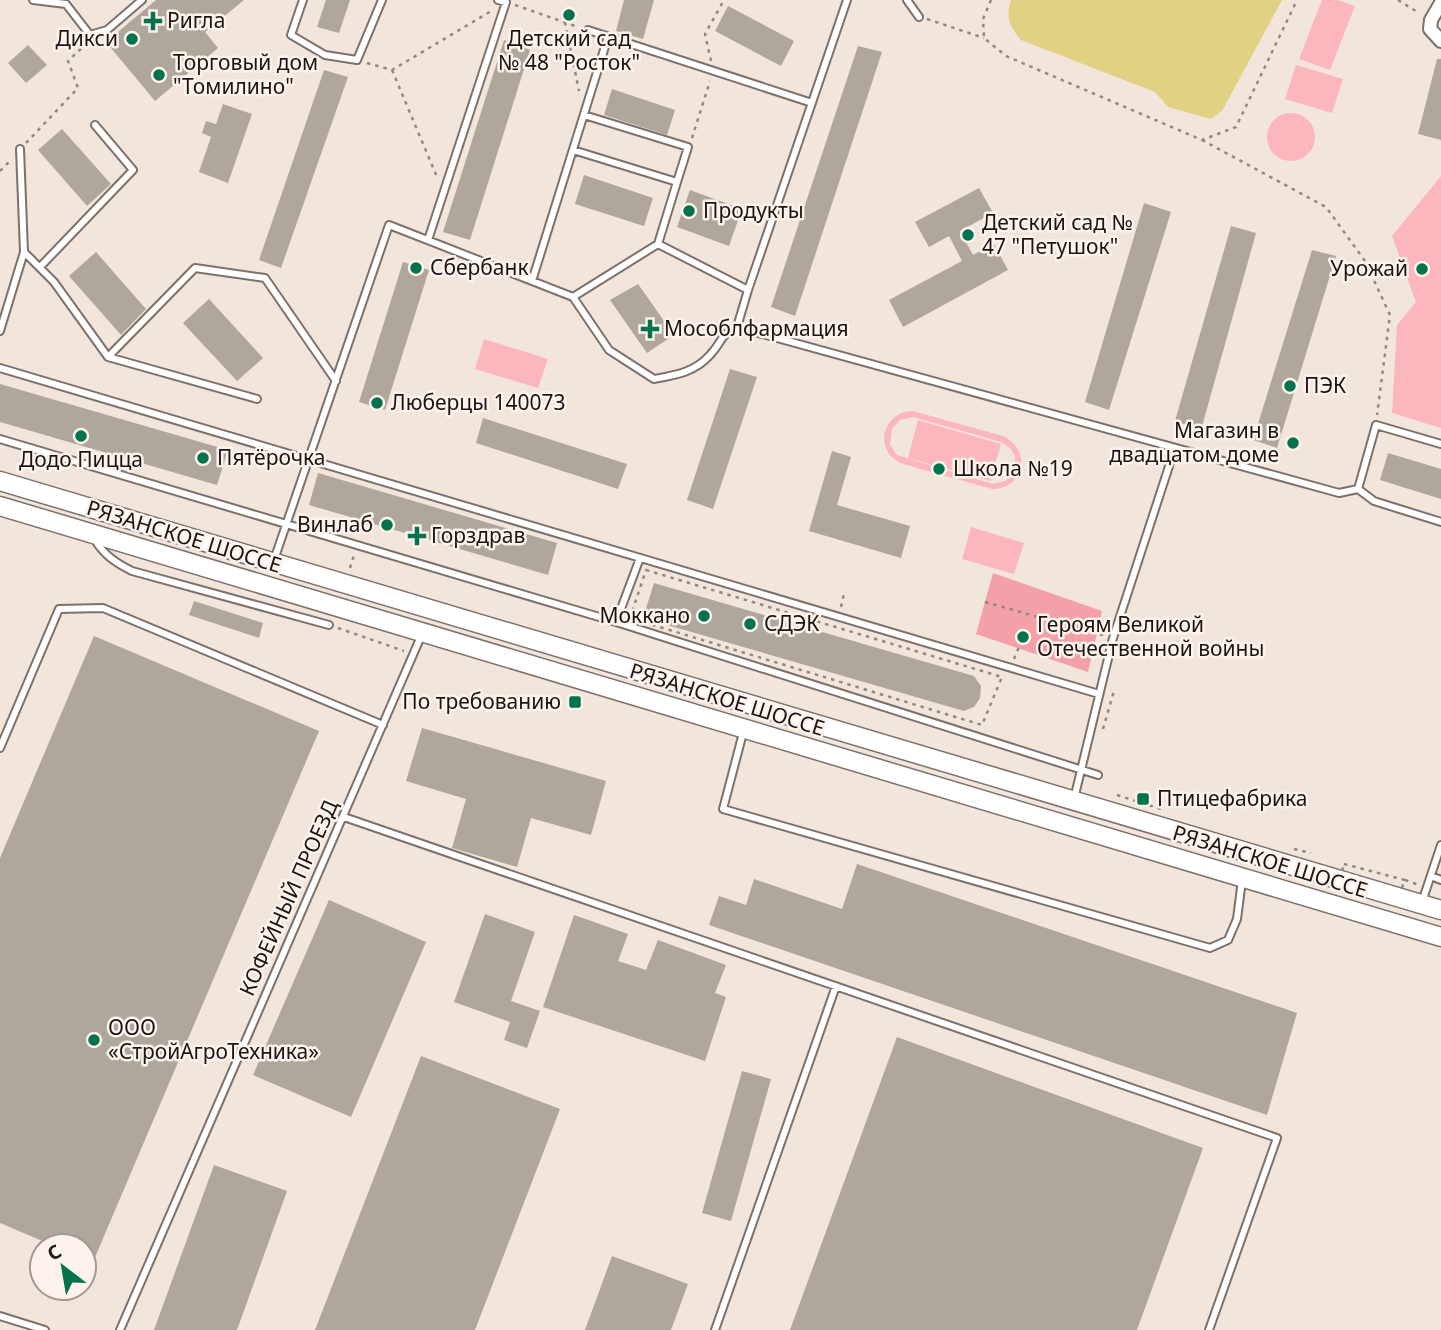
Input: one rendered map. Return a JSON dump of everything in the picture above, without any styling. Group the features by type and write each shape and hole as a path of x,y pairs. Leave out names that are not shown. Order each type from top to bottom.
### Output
{"main road":[{"name":"РЯЗАНСКОЕ ШОССЕ","path":"0,481 1441,910"},
{"name":"РЯЗАНСКОЕ ШОССЕ","path":"0,506 1441,937"}],"street":[{"path":"1441,3 1431,20 1430,29 1441,41"}],"lane":[{"path":"33,0 68,2 90,35 107,30 142,0"},
{"path":"303,0 291,35 326,55 357,60 382,0"},
{"path":"737,327 847,0"},
{"path":"907,0 919,16"},
{"path":"428,240 502,1"},
{"path":"588,30 812,103"},
{"path":"532,281 608,37"},
{"path":"573,296 658,244 688,147 584,115"},
{"path":"40,267 133,170 95,125"},
{"path":"0,331 24,252 20,149"},
{"path":"573,150 677,182"},
{"path":"273,562 389,225 573,296 609,350 654,379 690,372 711,354 723,334 737,327 1339,493 1358,489 1374,501 1441,522"},
{"path":"658,244 748,290"},
{"path":"24,252 54,282 108,357 257,399"},
{"path":"108,357 195,268 265,278 336,381"},
{"path":"0,368 1099,694"},
{"path":"1358,489 1376,425 1441,444"},
{"path":"0,439 616,622 1098,775"},
{"path":"1074,800 1112,638 1175,448"},
{"path":"92,534 100,548 114,562 132,571 329,625"},
{"path":"616,622 640,558"},
{"path":"0,748 59,609 103,608 383,725"},
{"name":"КОФЕЙНЫЙ ПРОЕЗД","path":"120,1330 423,633"},
{"path":"744,729 723,809 1210,947 1227,940 1237,919 1242,878"},
{"path":"344,817 1277,1138 1209,1330"},
{"path":"1422,904 1441,845"},
{"path":"1431,876 1441,880"},
{"path":"715,1330 836,986"},
{"path":"0,1315 45,1330"}],"path":[{"path":"984,38 982,19 991,0"},
{"path":"1202,140 1236,127 1297,0"},
{"path":"1398,0 1431,20"},
{"path":"357,60 392,70 502,1 588,30"},
{"path":"919,16 984,38 1006,56 1202,140 1326,207 1365,261 1390,316 1376,425"},
{"path":"565,22 584,115"},
{"path":"0,171 78,88 68,61 94,36 90,35"},
{"path":"392,70 443,191"},
{"path":"646,570 964,666 1002,677 982,725 630,618 646,570"},
{"path":"985,602 1112,638"}],"shaded area":[{"path":"1011,0 1282,0 1222,111 1211,119 1168,107 1155,92 1021,40 1010,22 1008,12"},
{"path":"1322,0 1338,0 1355,6 1330,70 1299,59"},
{"path":"1296,65 1343,79 1332,113 1285,99"},
{"path":"1291,113 1308,120 1315,137 1308,154 1291,161 1274,154 1267,137 1274,120"},
{"name":"Урожай","path":"1441,176 1441,428 1392,413 1397,325 1416,302 1392,236"},
{"path":"484,339 548,359 538,388 475,369"},
{"path":"913,411 1003,436 1012,442 1021,458 1018,476 1012,483 992,489 903,464 887,451 885,442 888,425 902,413","holes":["913,417 1001,442 1011,449 1015,456 1014,473 1005,481 993,484 897,455 890,445 892,429 900,420"]},
{"path":"918,420 1001,444 990,481 908,458"},
{"path":"971,527 1024,543 1014,574 962,559"},
{"path":"993,573 1102,611 1088,672 976,634"}],"building":[{"name":"Торговый дом \"Томилино\"","path":"156,0 244,0 205,32 218,48 155,101 106,42"},
{"path":"326,0 350,0 339,33 317,27"},
{"path":"624,0 654,0 643,39 616,31"},
{"path":"728,6 794,41 781,66 715,31"},
{"path":"504,40 530,50 470,240 443,232"},
{"path":"28,45 47,65 26,83 8,63"},
{"path":"858,46 882,52 795,316 771,307"},
{"path":"1437,59 1441,59 1441,140 1418,134"},
{"path":"324,70 348,77 281,268 259,260"},
{"path":"612,89 675,110 667,135 604,115"},
{"path":"223,104 252,114 228,183 199,172 211,137 202,133 206,121 216,124"},
{"path":"62,129 111,184 87,206 38,150"},
{"path":"584,175 653,198 644,226 575,204"},
{"path":"979,188 993,213 960,231 973,255 994,244 1008,270 903,327 889,300 962,261 949,236 929,247 915,222"},
{"path":"690,190 742,209 729,246 677,227"},
{"path":"1144,203 1171,212 1109,410 1085,402"},
{"path":"1231,226 1256,233 1201,430 1175,421"},
{"path":"1312,250 1336,256 1277,448 1253,440"},
{"path":"96,252 146,309 121,335 69,276"},
{"path":"403,262 429,270 385,410 359,402"},
{"path":"638,284 674,335 647,353 610,300"},
{"path":"209,299 263,358 237,381 183,323"},
{"path":"730,369 757,377 713,509 687,500"},
{"path":"0,384 228,450 217,485 0,422"},
{"path":"483,418 627,464 618,489 476,443"},
{"path":"832,451 851,457 837,505 910,526 901,558 809,531"},
{"path":"1388,453 1441,469 1441,499 1380,480"},
{"path":"318,473 557,543 548,575 309,505"},
{"path":"654,583 974,676 981,686 980,698 974,707 964,711 643,618"},
{"path":"194,601 263,623 259,638 189,615"},
{"name":"ООО «СтройАгроТехника»","path":"94,636 319,731 98,1250 98,1232 28,1232 28,1235 0,1223 0,858"},
{"path":"422,728 606,781 591,835 531,818 517,867 452,848 466,799 406,781"},
{"path":"857,864 1297,1013 1267,1115 709,925 719,896 746,905 754,879 842,909"},
{"path":"329,900 426,942 351,1117 253,1075"},
{"path":"485,914 535,932 511,1001 540,1011 527,1048 504,1040 510,1022 454,1002"},
{"path":"574,915 628,934 618,961 646,970 658,940 726,965 715,993 726,997 705,1061 543,1007"},
{"path":"897,1037 1203,1148 1137,1330 790,1330"},
{"path":"421,1056 560,1109 475,1330 315,1330"},
{"path":"742,1071 771,1079 731,1221 702,1213"},
{"path":"214,1165 287,1191 237,1330 154,1330"},
{"path":"612,1256 688,1284 671,1330 585,1330"}],"place":[{"name":"Детский сад № 48 \"Росток\"","path":"569,15"},
{"name":"Ригла","path":"153,21"},
{"name":"Дикси","path":"132,39"},
{"name":"Торговый дом \"Томилино\"","path":"159,75"},
{"name":"Продукты","path":"689,211"},
{"name":"Детский сад № 47 \"Петушок\"","path":"968,235"},
{"name":"Сбербанк","path":"416,268"},
{"name":"Урожай","path":"1422,269"},
{"name":"Мособлфармация","path":"650,329"},
{"name":"ПЭК","path":"1290,386"},
{"name":"Люберцы 140073","path":"377,403"},
{"name":"Додо Пицца","path":"81,436"},
{"name":"Магазин в двадцатом доме","path":"1293,443"},
{"name":"Пятёрочка","path":"203,458"},
{"name":"Школа №19","path":"939,469"},
{"name":"Винлаб","path":"387,525"},
{"name":"Горздрав","path":"417,536"},
{"name":"Моккано","path":"704,616"},
{"name":"СДЭК","path":"750,624"},
{"name":"Героям Великой Отечественной войны","path":"1023,637"},
{"name":"По требованию","path":"575,702"},
{"name":"Птицефабрика","path":"1143,799"},
{"name":"ООО «СтройАгроТехника»","path":"94,1040"}]}
